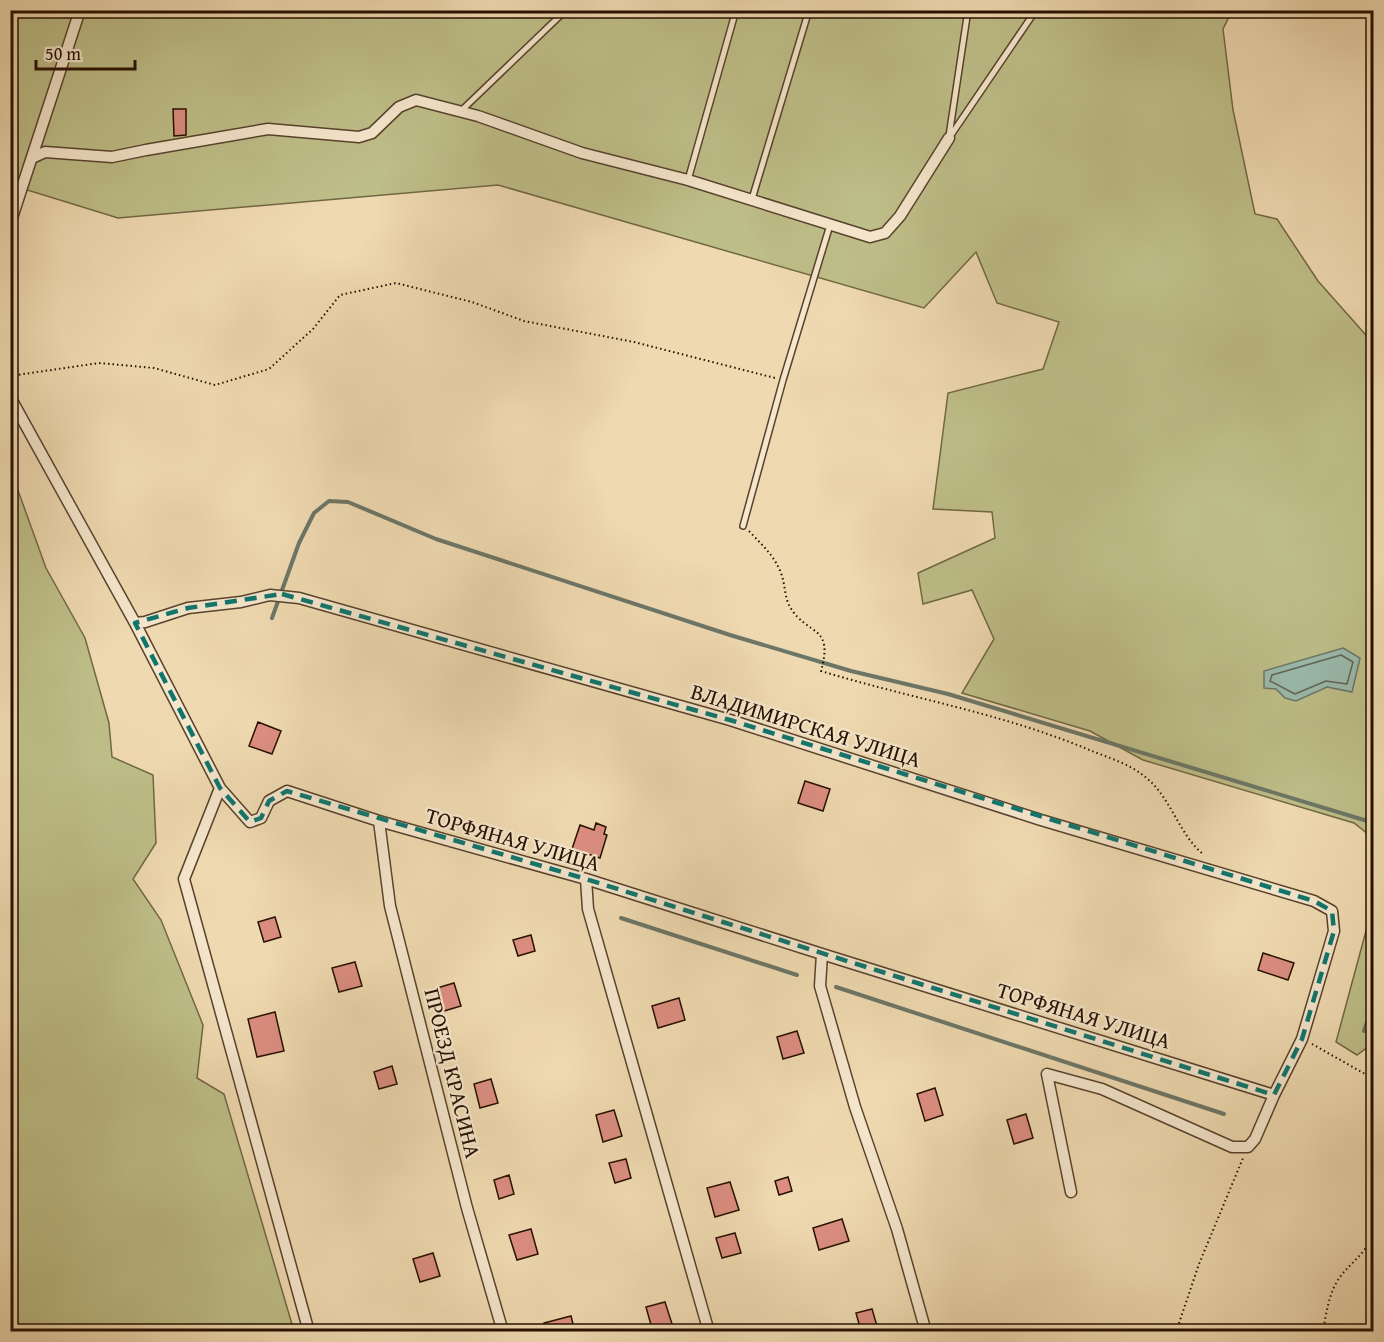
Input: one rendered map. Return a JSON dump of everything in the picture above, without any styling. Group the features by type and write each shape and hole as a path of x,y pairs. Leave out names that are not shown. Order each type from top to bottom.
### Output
{"street":[{"path":"10,224 80,10"},
{"path":"32,158 45,152 128,156 146,150 268,129 359,137 372,133 399,107 416,100 461,111 582,153 688,180 870,237 885,233 900,216 949,138"},
{"path":"10,397 135,623 220,788 184,879 309,1332"},
{"name":"ВЛАДИМИРСКАЯ УЛИЦА","path":"135,623 188,608 282,594 730,720 1041,820 1314,901 1332,911 1334,931 1302,1039"},
{"name":"ТОРФЯНАЯ УЛИЦА","path":"220,788 250,822 261,818 270,801 286,790 379,821 586,879 1274,1095"},
{"name":"ПРОЕЗД КРАСИНА","path":"379,821 390,906 466,1208 503,1332"},
{"path":"586,879 588,909 709,1332"},
{"path":"822,954 820,986 855,1107 897,1229 926,1332"},
{"path":"1071,1192 1047,1074 1102,1089 1232,1147 1248,1147 1255,1139 1302,1039"}],"lane":[{"path":"461,111 566,10"},
{"path":"688,180 736,10"},
{"path":"752,199 809,10"},
{"path":"949,138 968,10"},
{"path":"949,138 1036,10"},
{"path":"743,526 783,380 830,225"}],"path":[{"path":"10,376 99,363 154,368 215,385 269,369 313,329 340,295 396,283 472,302 524,321 634,342 783,380"},
{"path":"743,526 772,555 781,574 789,607 822,636 826,653 821,671 873,687 977,711 1070,742 1132,768 1146,777 1168,804 1193,846 1213,860"},
{"path":"1302,1039 1374,1079"},
{"path":"1176,1332 1199,1264 1248,1147"},
{"path":"1323,1332 1331,1297 1339,1278 1372,1240 1374,1231"}],"highlighted area":[{"path":"282,594 730,720 1314,901 1332,911 1334,931 1302,1039 1274,1095 586,879 287,791 269,801 261,818 250,822 220,788 135,623 188,608"}],"green space":[{"path":"10,11 1232,11 1223,29 1233,110 1255,214 1277,219 1318,281 1373,343 1373,838 1354,823 1143,760 1090,731 962,693 994,639 972,590 923,604 918,573 995,538 992,512 933,509 948,393 1043,369 1059,322 997,303 976,252 924,308 498,185 118,218 11,185"},
{"path":"11,471 46,568 85,638 109,723 112,757 153,775 156,843 133,879 161,920 203,1025 197,1078 224,1094 294,1331 11,1331"},
{"path":"1373,905 1373,1043 1357,1055 1336,1042"}],"water":[{"path":"1343,648 1360,658 1352,692 1327,687 1296,701 1285,698 1276,689 1264,688 1264,671"}],"building":[{"path":"173,109 186,109 186,135 174,136"},
{"path":"258,722 281,731 272,754 249,746"},
{"path":"805,781 830,789 823,811 798,803"},
{"path":"596,823 606,827 604,834 607,835 600,858 572,849 580,825 594,830"},
{"path":"275,917 281,937 264,942 258,922"},
{"path":"531,935 535,951 518,956 513,940"},
{"path":"1263,953 1294,963 1288,980 1258,970"},
{"path":"355,962 362,986 339,992 332,968"},
{"path":"454,983 461,1006 444,1011 437,988"},
{"path":"679,998 685,1020 658,1028 652,1006"},
{"path":"275,1012 284,1051 257,1057 248,1019"},
{"path":"797,1031 804,1053 783,1059 777,1037"},
{"path":"392,1066 397,1084 379,1089 374,1072"},
{"path":"491,1079 498,1103 480,1108 474,1084"},
{"path":"935,1088 943,1115 925,1121 917,1094"},
{"path":"614,1110 622,1136 603,1142 596,1115"},
{"path":"1026,1114 1033,1138 1014,1144 1007,1120"},
{"path":"626,1159 631,1178 615,1183 609,1163"},
{"path":"509,1175 514,1194 499,1199 494,1180"},
{"path":"788,1177 792,1191 779,1195 775,1181"},
{"path":"730,1182 739,1210 715,1217 707,1188"},
{"path":"842,1219 849,1241 819,1250 813,1228"},
{"path":"531,1229 538,1254 517,1260 509,1235"},
{"path":"735,1233 741,1253 722,1258 716,1238"},
{"path":"433,1253 440,1276 420,1282 413,1259"},
{"path":"665,1302 673,1327 653,1332 646,1307"},
{"path":"872,1309 877,1326 861,1331 856,1313"},
{"path":"571,1316 575,1332 547,1332 544,1323"}],"waterway":[{"path":"272,618 299,543 314,513 329,501 348,502 436,539 730,635 851,671 948,694 1374,823"},
{"path":"621,918 797,975"},
{"path":"836,987 1224,1114"},
{"path":"1364,1031 1374,1002"}]}
